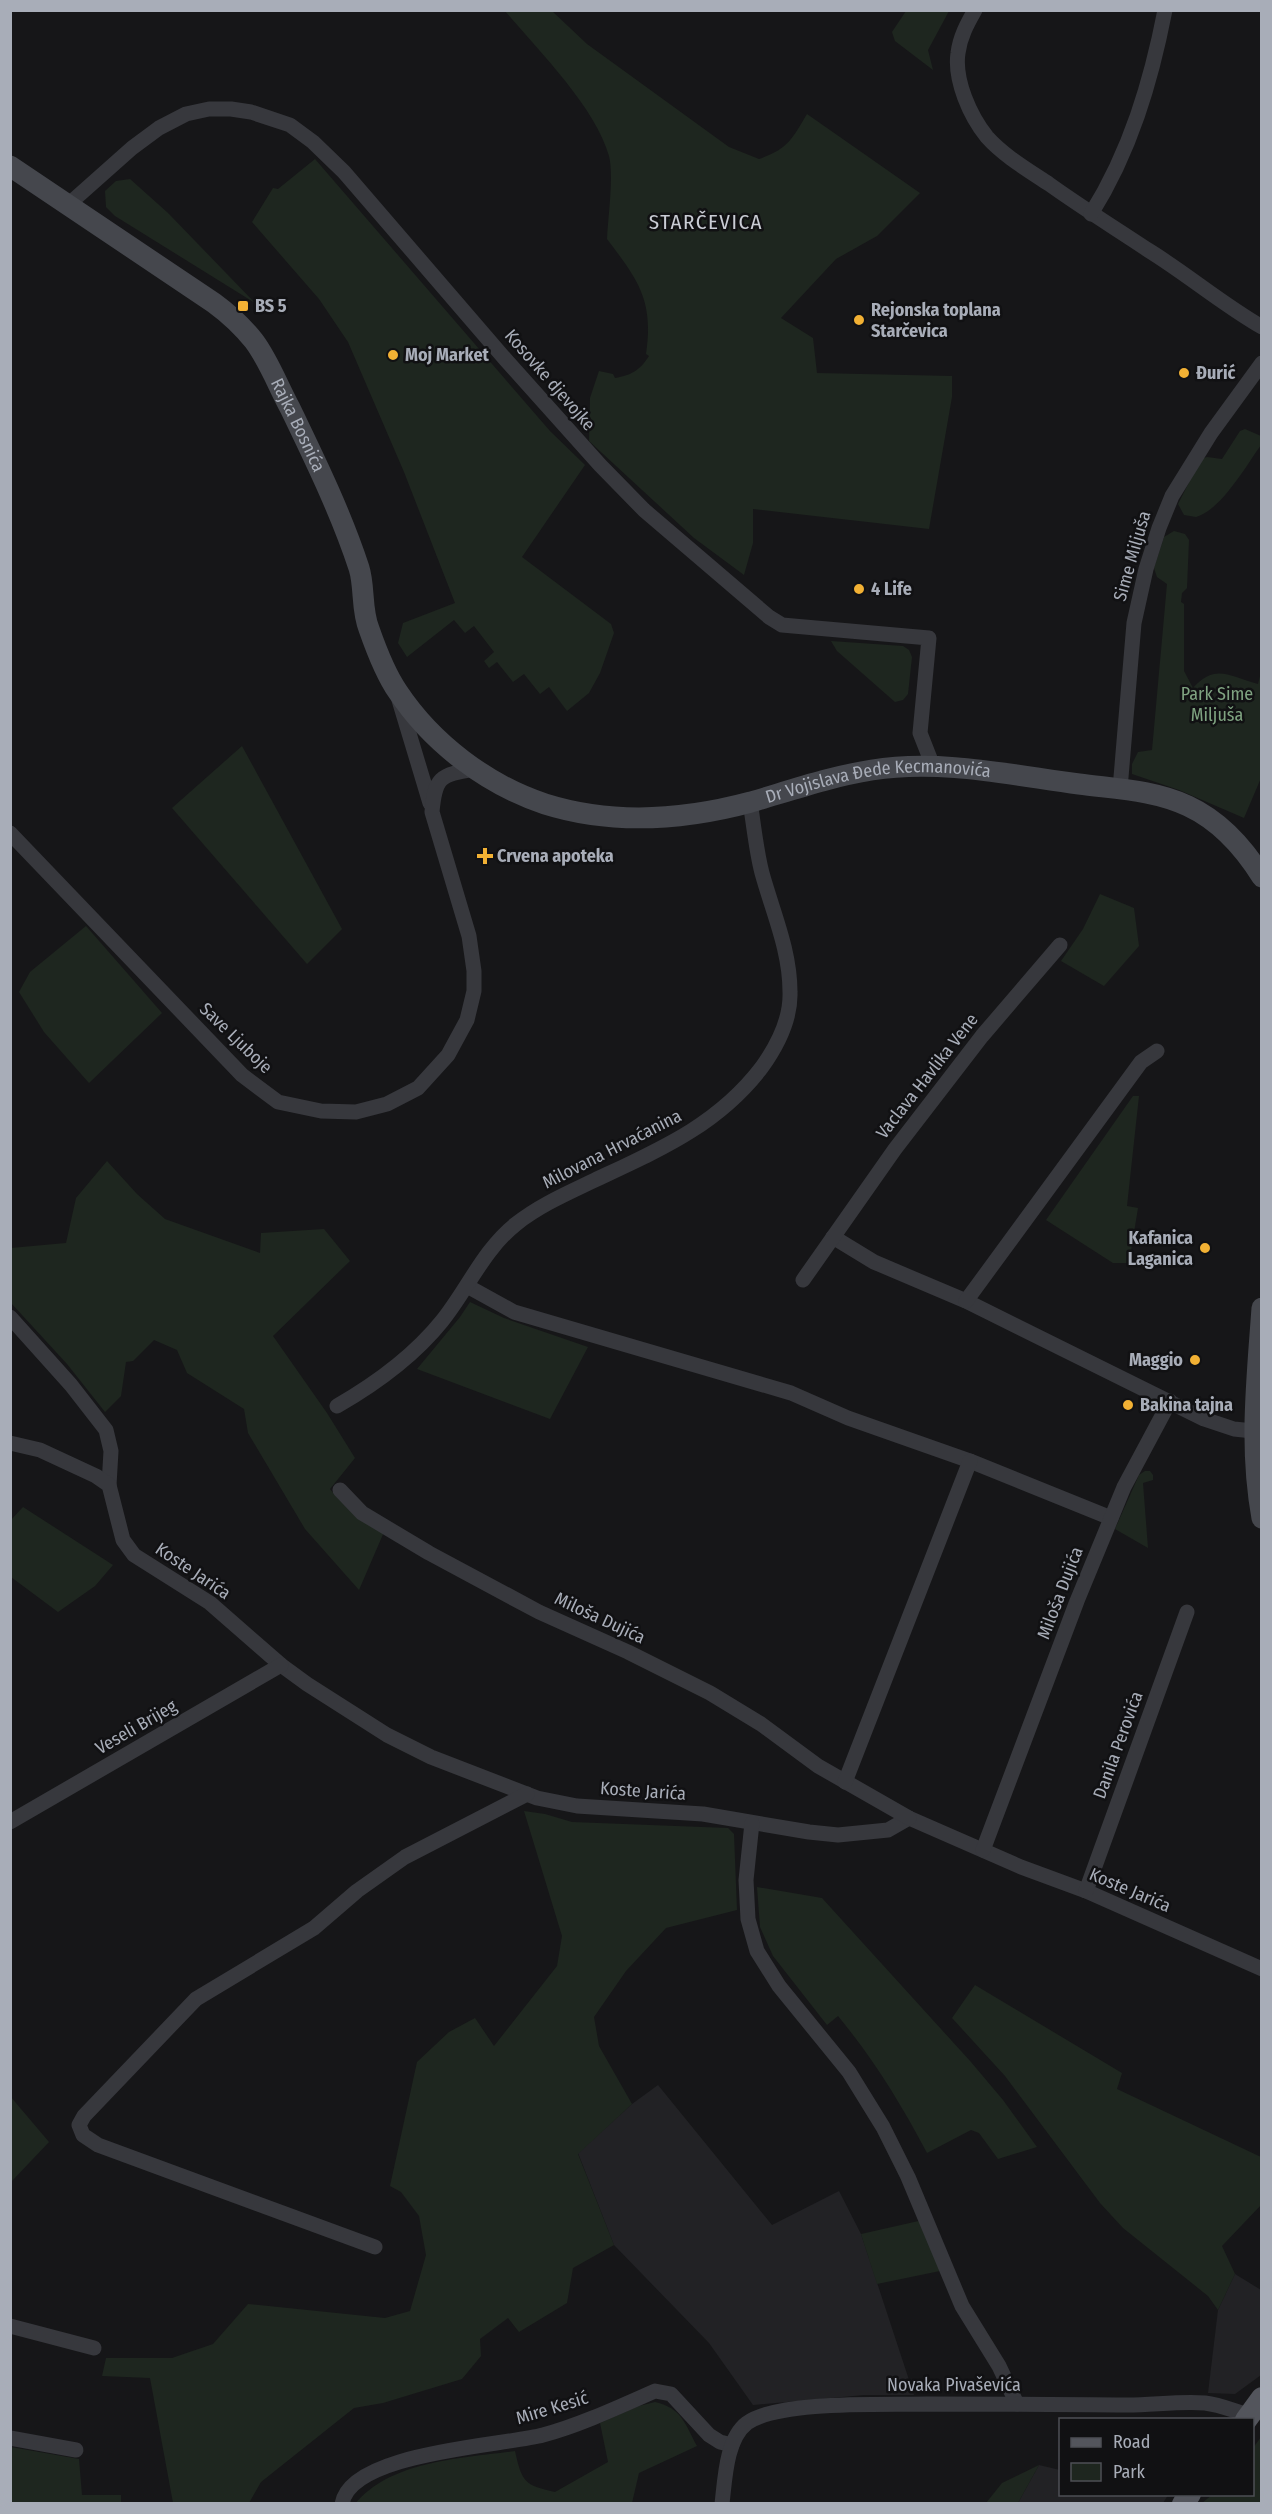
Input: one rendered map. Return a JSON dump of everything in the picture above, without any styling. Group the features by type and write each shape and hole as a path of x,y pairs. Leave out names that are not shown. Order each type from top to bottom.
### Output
{"street":[{"path":"975,10 963,30 958,53 958,68 960,82 975,120 988,138 1006,154 1091,214 1151,251 1262,327"},
{"path":"1091,214 1111,181 1129,141 1151,71 1165,10"},
{"name":"Kosovke djevojke","path":"69,204 132,148 159,128 186,114 209,109 241,110 290,125 344,172 600,465 644,510 746,599 782,625 929,638 920,733 933,766"},
{"name":"Rajka Bosnića","path":"10,166 214,303 240,324 256,343 305,440 351,546 360,573 362,602 368,628 397,691 428,728 474,769"},
{"name":"Sime Miljuša","path":"1120,789 1134,623 1146,569 1159,528 1177,487 1211,434 1262,363"},
{"name":"Save Ljuboje","path":"10,833 242,1075 278,1102 321,1111 356,1112 387,1104 418,1088 448,1055 459,1038 474,991 472,952 397,691"},
{"name":"Dr Vojislava Đede Kecmanovića","path":"474,769 514,792 542,803 605,816 643,819 678,816 750,802 811,782 905,766 933,766 1148,792 1188,806 1212,821 1244,849 1262,877"},
{"name":"Save Ljuboje","path":"432,812 434,788 442,778 455,772 474,769"},
{"name":"Milovana Hrvaćanina","path":"337,1406 388,1373 419,1348 468,1286 481,1263 514,1225 559,1197 670,1144 710,1120 744,1089 769,1057 785,1023 790,994 788,963 759,859 750,802"},
{"name":"Vaclava Havlika Vene","path":"803,1280 895,1149 982,1036 1060,945"},
{"path":"966,1301 1141,1062 1157,1051"},
{"path":"833,1237 874,1262 966,1301 1204,1419 1234,1429 1253,1431"},
{"path":"468,1286 514,1312 791,1393 848,1418 970,1461 1111,1518"},
{"path":"1262,1308 1253,1431 1258,1497 1262,1518"},
{"name":"Koste Jarića","path":"10,1317 71,1385 106,1430 111,1451 109,1485 123,1540 134,1555 192,1589 281,1665 394,1739 431,1757 526,1794 577,1806 703,1814 838,1835 888,1830 909,1818 1086,1891 1262,1969"},
{"name":"Miloša Dujića","path":"983,1850 1077,1601 1111,1518 1124,1487 1170,1401"},
{"path":"10,1443 40,1450 96,1476 109,1485"},
{"path":"845,1782 970,1461"},
{"name":"Miloša Dujića","path":"339,1490 362,1512 396,1533 539,1612 639,1657 710,1693 761,1724 788,1746 845,1782 909,1818"},
{"name":"Danila Perovića","path":"1086,1891 1187,1612"},
{"name":"Veseli Brijeg","path":"10,1822 281,1665"},
{"path":"375,2247 98,2145 83,2135 79,2125 84,2116 196,1999 314,1928 357,1891 405,1857 526,1794"},
{"path":"752,1823 746,1880 748,1919 757,1952 779,1986 849,2072 883,2127 908,2177 957,2297 999,2366 1017,2404"},
{"path":"10,2326 94,2348"},
{"name":"Mire Kesić","path":"342,2504 343,2497 351,2486 368,2473 438,2451 545,2435 655,2391 671,2394 709,2435 720,2442 732,2445"},
{"name":"Novaka Pivaševića","path":"722,2504 732,2445 739,2431 764,2414 775,2412 830,2406 1201,2403 1252,2411"},
{"path":"10,2438 76,2450"}],"shaded area":[{"path":"658,2085 772,2225 839,2191 861,2234 914,2395 864,2395 753,2405 709,2343 614,2245 578,2153 632,2104"},
{"path":"1235,2274 1261,2290 1261,2375 1235,2394 1208,2393 1218,2310"},
{"path":"1039,2465 1059,2470 1059,2496 1167,2496 1163,2503 1018,2503"}],"green space":[{"path":"505,11 552,11 587,44 729,147 759,159 769,155 788,142 807,114 920,193 877,236 836,259 781,318 813,338 817,373 952,376 952,397 929,529 753,509 753,543 744,575 694,538 589,441 590,398 599,371 613,374 615,378 635,371 642,365 649,356 646,354 648,319 635,279 607,239 611,174 609,156 602,138 579,99"},
{"path":"906,11 949,11 928,50 933,70 895,41 892,32"},
{"path":"315,159 550,431 585,465 522,557 611,624 614,633 600,673 589,693 567,711 549,687 540,694 524,674 513,682 497,662 489,668 484,661 494,652 474,626 465,633 454,620 407,657 398,643 403,623 455,603 404,472 348,342 319,299 252,222 273,188 278,189"},
{"path":"130,179 168,213 255,303 115,216 106,207 105,191 116,181"},
{"path":"1245,429 1261,436 1261,445 1240,475 1215,506 1196,517 1184,515 1178,504 1201,459 1207,457 1222,459 1240,431"},
{"name":"Park Sime Miljuša","path":"1174,531 1185,534 1189,540 1187,588 1182,593 1181,602 1184,604 1184,671 1193,688 1201,680 1216,674 1230,675 1258,684 1261,672 1261,778 1244,818 1179,790 1132,774 1132,764 1138,752 1152,750 1167,584 1157,577 1154,568 1164,537"},
{"path":"831,641 903,646 909,650 912,657 908,694 903,700 895,702 837,651"},
{"path":"242,746 342,929 307,964 172,808"},
{"path":"1100,894 1134,908 1139,946 1104,986 1061,961 1083,929"},
{"path":"86,926 162,1013 89,1083 44,1032 19,992 30,972"},
{"path":"1133,1096 1139,1096 1127,1206 1138,1208 1129,1263 1113,1263 1046,1220"},
{"path":"107,1161 137,1194 165,1219 260,1253 261,1233 324,1229 350,1261 273,1336 327,1413 355,1458 330,1489 355,1513 384,1532 359,1590 305,1529 248,1433 244,1409 187,1373 177,1350 154,1340 133,1361 126,1362 121,1396 105,1412 67,1364 11,1303 11,1248 66,1243 76,1198"},
{"path":"470,1302 504,1318 588,1347 550,1419 417,1369"},
{"path":"1150,1471 1153,1475 1153,1480 1143,1483 1148,1548 1115,1529 1139,1475"},
{"path":"23,1507 113,1565 95,1586 58,1612 11,1577 11,1520"},
{"path":"524,1811 572,1822 728,1828 734,1834 737,1910 666,1928 626,1971 594,2017 599,2046 632,2104 578,2154 614,2245 573,2268 567,2303 519,2332 508,2318 480,2339 481,2356 462,2379 383,2403 354,2408 261,2482 249,2503 173,2503 150,2378 102,2376 106,2358 172,2358 213,2344 248,2304 385,2318 410,2311 426,2255 419,2216 401,2192 390,2186 417,2062 449,2032 475,2018 494,2046 557,1966 562,1936"},
{"path":"757,1887 822,1898 971,2062 1003,2100 1037,2147 998,2159 979,2133 971,2130 927,2153 886,2082 851,2032 838,2016 827,2025 773,1956 760,1927"},
{"path":"975,1985 1122,2073 1117,2089 1261,2157 1261,2205 1222,2246 1235,2274 1218,2310 1208,2296 1123,2228 1100,2203 1005,2076 952,2018"},
{"path":"10,2096 49,2142 11,2182 10,2182"},
{"path":"923,2220 940,2271 877,2284 861,2234"},
{"path":"655,2402 671,2408 682,2418 697,2446 639,2473 632,2503 355,2504 370,2489 408,2470 451,2459 515,2451 520,2470 526,2480 537,2487 555,2492 608,2462 600,2423 639,2406"},
{"path":"1261,2437 1261,2503 1202,2503 1211,2496 1254,2496 1254,2447"},
{"path":"11,2447 79,2459 82,2495 121,2495 121,2503 11,2503"},
{"path":"1039,2465 1018,2503 986,2503 1002,2483"}],"place":[{"name":"BS 5","path":"243,306"},
{"name":"Rejonska toplana Starčevica","path":"859,320"},
{"name":"Moj Market","path":"393,355"},
{"name":"Đurić","path":"1184,373"},
{"name":"4 Life","path":"859,589"},
{"name":"Crvena apoteka","path":"485,856"},
{"name":"Kafanica Laganica","path":"1205,1248"},
{"name":"Maggio","path":"1195,1360"},
{"name":"Bakina tajna","path":"1128,1405"}],"district":[{"name":"STARČEVICA","path":"706,222"}]}
